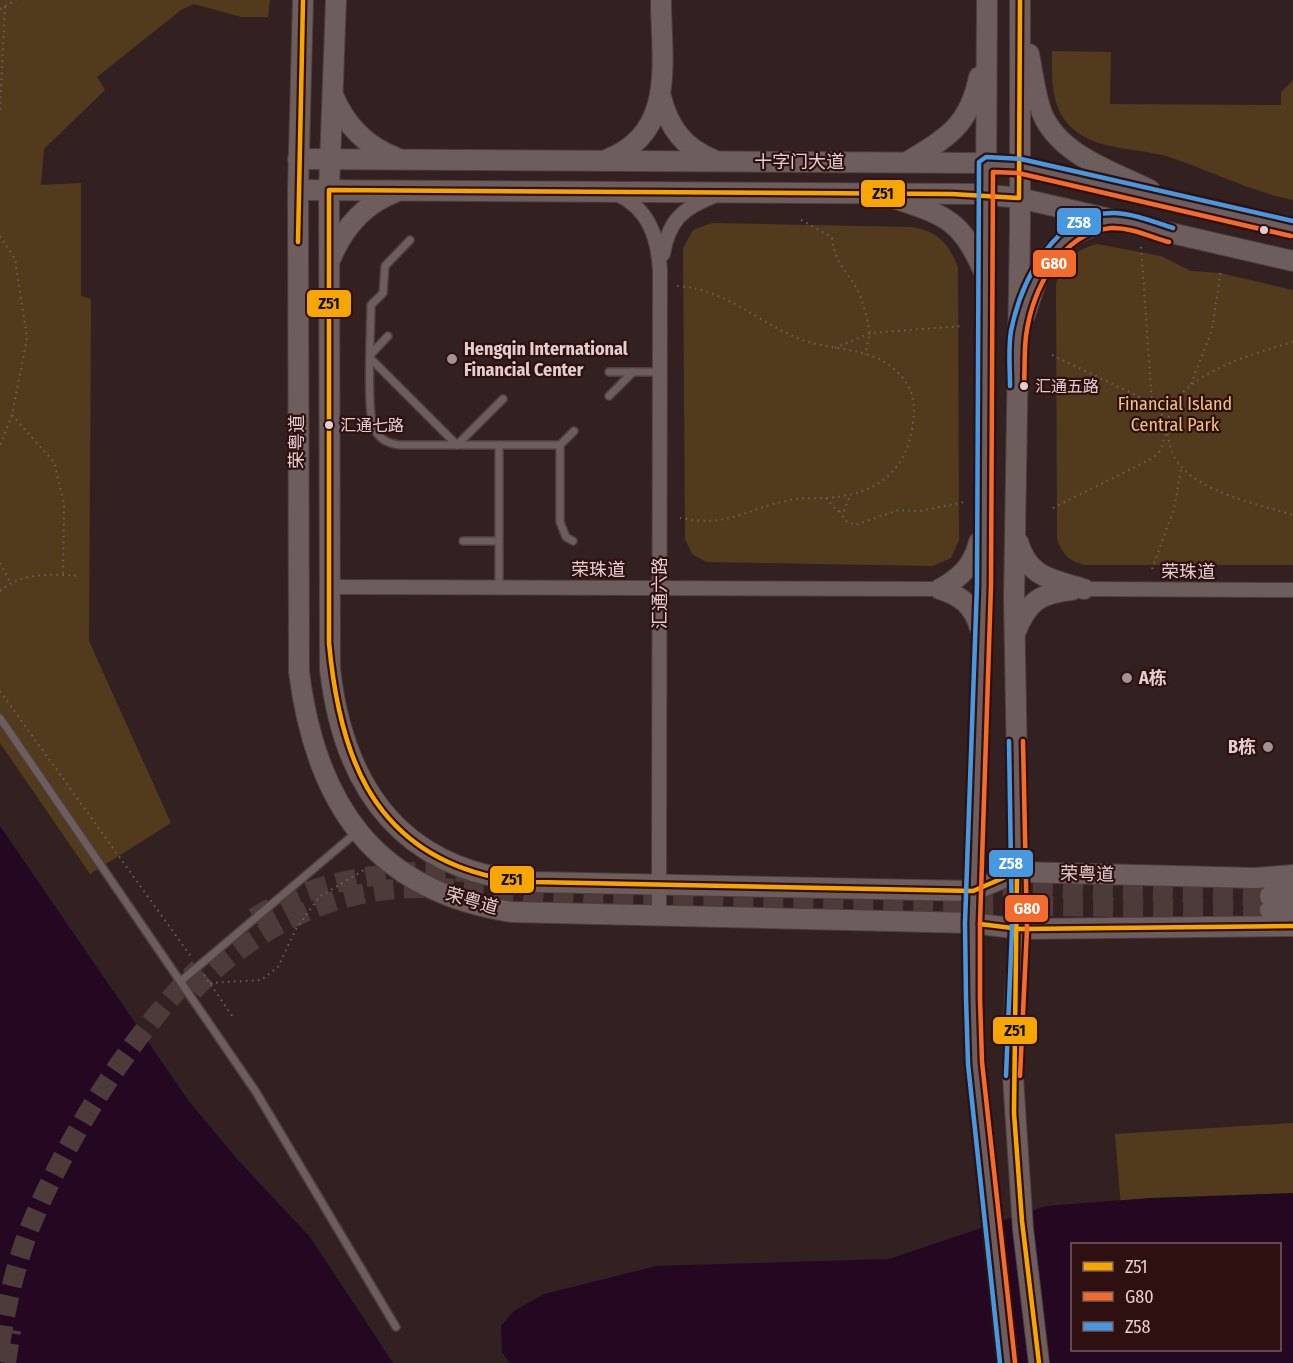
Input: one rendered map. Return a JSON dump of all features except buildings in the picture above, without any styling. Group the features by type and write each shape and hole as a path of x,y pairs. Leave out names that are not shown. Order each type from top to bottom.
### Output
{"street":[{"path":"298,159 303,0"},
{"path":"330,159 336,0"},
{"path":"661,0 661,97 665,114 685,144 717,161"},
{"path":"987,0 984,525 972,923 975,1063 1008,1363"},
{"path":"1020,7 1019,332 1015,532 1017,872 1020,929 1015,995 1013,1077 1017,1162 1039,1363"},
{"path":"1020,7 1042,112 1056,136 1074,152 1179,204"},
{"path":"905,162 945,139 963,121 975,97 987,42"},
{"path":"332,91 344,117 363,138 400,159"},
{"path":"604,161 621,154 642,137 656,114 661,97"},
{"name":"十字门大道","path":"298,159 905,162 1019,166 1293,229"},
{"name":"荣粤道","path":"298,159 298,672 306,719 320,764 340,807 358,832 405,875 468,903 534,914 972,923 1020,929 1293,926"},
{"name":"荣粤道","path":"330,159 328,587 330,669 342,733 367,791 406,836 440,859 496,878 535,882 973,891 1017,872 1255,878 1293,875"},
{"path":"469,160 469,191"},
{"name":"十字门大道","path":"298,190 986,195 1019,198 1293,261"},
{"path":"329,264 337,244 352,221 374,202 400,190"},
{"name":"汇通六路","path":"612,192 632,201 646,216 658,244 660,271 659,916"},
{"name":"汇通六路","path":"660,271 666,236 675,221 689,206 721,192"},
{"path":"879,193 933,211 955,225 971,245 986,277"},
{"path":"1019,332 1037,277 1050,254 1069,237 1110,220"},
{"path":"940,589 958,579 968,568 977,552 984,525"},
{"path":"1015,532 1025,561 1034,571 1046,578 1084,589"},
{"name":"荣珠道","path":"328,587 940,589"},
{"path":"940,589 960,596 965,601 978,622 982,635"},
{"path":"1015,634 1030,605 1048,592 1084,589"},
{"name":"荣珠道","path":"1084,589 1293,590"},
{"path":"1293,894 1270,903 1293,911"}],"lane":[{"path":"410,240 385,266 386,296 371,305 371,416 377,434 394,444 560,445 574,431"},
{"path":"371,357 388,336"},
{"path":"371,357 457,445"},
{"path":"609,372 660,372"},
{"path":"609,396 633,372"},
{"path":"457,445 503,399"},
{"path":"499,445 499,587"},
{"path":"560,445 560,522 566,537 573,541"},
{"path":"463,541 499,540"},
{"path":"0,718 256,1092 396,1327"},
{"path":"181,981 358,832"}],"path":[{"path":"0,9 16,0"},
{"path":"0,110 5,6"},
{"path":"801,219 832,237 834,253 839,264 860,295 870,333 865,355"},
{"path":"0,236 15,259 27,338 12,415 0,446"},
{"path":"1141,248 1152,403"},
{"path":"1053,508 1152,458 1160,451 1173,404 1191,384 1212,330 1221,268"},
{"path":"677,286 698,287 719,294 789,334 814,345 865,355 895,369 908,385 915,399 910,442 901,461 884,480 871,489 850,496 792,499 723,521 701,522 680,518"},
{"path":"832,349 870,333 963,326"},
{"path":"1191,384 1240,360 1293,342"},
{"path":"1052,355 1152,403 1165,420 1169,444 1182,468 1192,476 1217,488 1293,515"},
{"path":"12,415 54,462 64,504 63,574"},
{"path":"1152,569 1174,509 1182,468"},
{"path":"839,511 844,511 850,496"},
{"path":"826,498 846,521 855,525 899,510 920,511 964,502"},
{"path":"0,563 10,582"},
{"path":"0,591 10,582 38,575 80,576"},
{"path":"0,691 197,964"},
{"path":"210,984 261,980 278,967 296,929 319,897 364,870"},
{"path":"203,974 234,1017"}],"green space":[{"path":"0,0 270,0 268,17 241,17 194,4 181,10 97,77 105,90 44,149 41,185 81,183 81,296 91,299 89,641 171,823 90,874 0,743"},
{"path":"1052,51 1111,52 1110,104 1281,105 1281,92 1293,80 1293,200 1247,186 1172,158 1107,145 1082,136 1065,120 1056,102"},
{"path":"712,223 912,227 935,235 947,246 958,268 959,540 951,558 933,566 706,562 692,554 685,539 683,248 693,230"},
{"name":"Financial Island Central Park","path":"1097,244 1161,256 1191,271 1220,273 1293,290 1293,565 1084,565 1070,559 1061,549 1057,539 1056,284 1062,269 1070,258"},
{"path":"1293,1123 1293,1363 1281,1351 1281,1243 1124,1243 1115,1134"}],"shaded area":[{"path":"0,826 188,1100 237,1159 310,1237 393,1363 0,1363"},
{"path":"1293,1193 1293,1363 510,1363 502,1352 501,1326 514,1311 544,1294 656,1266 889,1259 1046,1206 1150,1198"}],"tunnel":[{"path":"254,918 305,893 359,878 416,872 473,872"},
{"path":"1003,886 1270,896"},
{"path":"193,991 234,954 281,924 306,911 332,902 359,894 386,890 443,888 614,901 1270,910"},
{"path":"0,1345 10,1294 24,1245 36,1213 68,1148 86,1115 128,1052 151,1022 199,968"},
{"path":"6,1363 11,1330"}],"transit line":[{"name":"Z51","path":"298,242 303,0"},
{"name":"Z51","path":"1020,0 1019,198 952,194 329,190 329,643 341,720 352,756 367,788 387,817 413,841 445,861 485,875 535,882 973,891 1017,872 1014,1113 1022,1221 1039,1363"},
{"name":"Z58","path":"1000,1363 968,1064 966,998 965,923 977,585 979,162 986,157 1021,159 1293,221"},
{"name":"G80","path":"1015,1362 982,1062 980,998 980,923 991,585 993,172 1018,173 1291,236"},
{"name":"Z58","path":"1010,386 1010,338 1016,311 1032,271 1058,236 1094,215 1115,213 1173,228"},
{"name":"G80","path":"1024,386 1025,342 1029,319 1042,283 1063,253 1077,241 1093,232 1111,228 1133,231 1169,242"},
{"name":"Z58","path":"1006,1076 1012,929 1009,741"},
{"name":"G80","path":"1020,1076 1027,929 1023,741"},
{"name":"Z51","path":"980,924 1020,929 1293,926"}],"place":[{"name":"Hengqin International Financial Center","path":"452,359"},
{"name":"汇通五路","path":"1024,386"},
{"name":"汇通七路","path":"329,425"},
{"name":"A栋","path":"1127,678"},
{"name":"B栋","path":"1268,747"}]}
